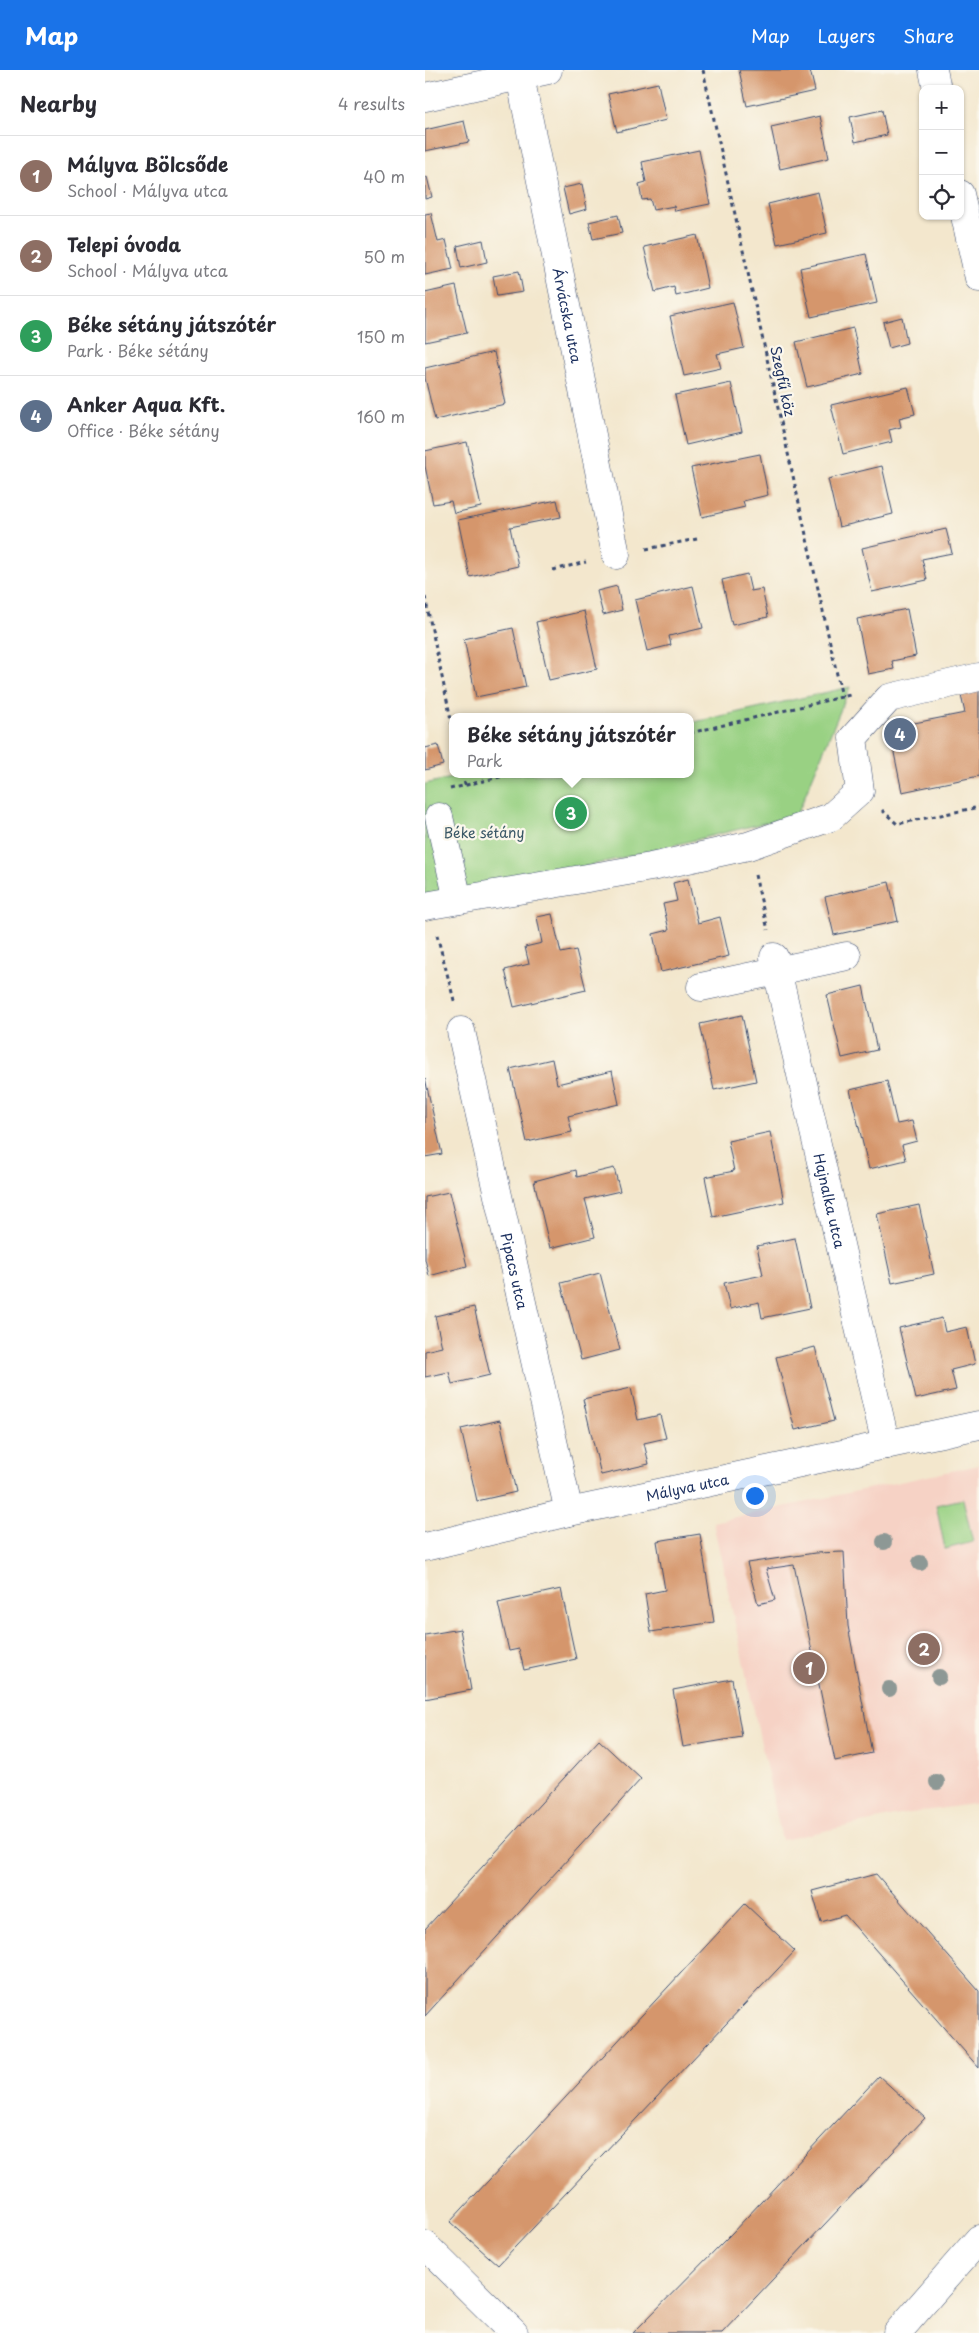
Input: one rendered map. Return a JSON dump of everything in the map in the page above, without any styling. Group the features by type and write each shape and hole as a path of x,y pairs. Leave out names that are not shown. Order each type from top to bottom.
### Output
{"street":[{"path":"425,97 548,70"},
{"path":"933,70 936,85"},
{"name":"Árvácska utca","path":"520,76 616,555"},
{"path":"964,212 979,278"},
{"path":"427,905 651,866 748,846 831,817 861,791 853,738 889,698 979,677"},
{"path":"439,817 458,900"},
{"path":"701,987 776,964 847,956"},
{"name":"Hajnalka utca","path":"776,964 886,1445"},
{"name":"Pipacs utca","path":"461,1031 569,1512"},
{"name":"Mályva utca","path":"425,1547 569,1512 979,1425"},
{"path":"897,2333 979,2239"},
{"path":"425,2245 514,2333"}],"path":[{"name":"Szegfű köz","path":"703,70 841,697"},
{"path":"425,597 450,713"},
{"path":"694,732 879,689 889,698"},
{"path":"464,778 465,785"},
{"path":"448,789 495,778"},
{"path":"861,791 897,824 979,807"},
{"path":"748,846 776,964"},
{"path":"427,905 461,1031"}],"shaded area":[{"path":"979,1465 979,1803 904,1814 782,1840 713,1522"}],"green space":[{"name":"Béke sétány","path":"850,687 797,815 425,906 425,784 451,778 694,778 694,722"},
{"path":"963,1499 973,1542 945,1549 936,1505"}],"building":[{"path":"739,70 810,70 815,91 747,106"},
{"path":"658,83 666,120 617,132 608,94"},
{"path":"882,110 887,135 855,142 850,117"},
{"path":"820,116 829,158 780,169 771,127"},
{"path":"464,121 469,142 425,151 425,130"},
{"path":"699,150 710,204 675,211 674,206 653,210 650,199 642,200 639,184 646,182 642,162"},
{"path":"427,177 432,197 425,199 425,178"},
{"path":"582,184 587,209 569,214 563,188"},
{"path":"818,192 827,233 777,244 768,204"},
{"path":"431,213 438,242 446,240 453,269 425,275 425,214"},
{"path":"618,215 622,233 593,239 589,222"},
{"path":"697,235 708,288 676,296 674,287 655,292 644,247"},
{"path":"483,240 487,262 461,268 457,246"},
{"path":"866,254 877,303 811,317 800,268"},
{"path":"519,271 523,292 497,296 493,276"},
{"path":"456,286 467,333 425,342 425,293"},
{"path":"733,302 744,348 717,354 721,368 684,376 670,316"},
{"path":"902,317 907,343 889,348 883,322"},
{"path":"853,328 863,374 807,387 796,342"},
{"path":"494,352 505,404 435,420 425,378 425,368"},
{"path":"731,383 742,432 686,445 675,395"},
{"path":"908,387 915,414 899,418 901,427 889,430 892,442 843,454 831,405"},
{"path":"467,442 481,507 454,513 451,501 433,504 425,466 425,451"},
{"path":"760,454 768,495 743,501 745,507 702,517 691,468"},
{"path":"882,466 893,514 839,527 828,479"},
{"path":"557,500 561,517 510,527 518,566 470,577 458,520"},
{"path":"946,529 952,553 922,559 927,580 872,592 862,548"},
{"path":"747,574 751,591 762,589 768,617 732,625 722,580"},
{"path":"617,586 622,610 603,615 597,591"},
{"path":"693,586 703,628 669,636 671,645 647,651 635,600"},
{"path":"907,609 916,656 892,661 894,669 868,674 857,619"},
{"path":"584,611 597,669 549,680 536,622"},
{"path":"513,628 526,687 476,697 464,639"},
{"path":"979,687 979,776 902,792 889,728 965,713 960,691"},
{"path":"438,745 443,765 425,770 425,748"},
{"path":"688,879 698,923 720,917 729,956 661,972 653,934 669,930 663,904 677,901 673,883"},
{"path":"889,882 898,921 834,935 825,897"},
{"path":"552,914 561,953 576,950 586,990 514,1007 505,970 529,964 525,947 542,943 537,917"},
{"path":"863,986 877,1050 842,1058 827,995"},
{"path":"742,1015 756,1081 714,1090 700,1024"},
{"path":"552,1059 557,1084 612,1071 619,1104 568,1116 572,1132 527,1142 510,1069"},
{"path":"425,1078 442,1154 425,1157"},
{"path":"887,1081 897,1124 912,1121 917,1141 902,1145 906,1160 869,1169 850,1090"},
{"path":"770,1132 784,1202 713,1217 705,1177 734,1171 728,1141"},
{"path":"614,1168 620,1191 585,1199 595,1237 550,1248 534,1181 576,1170 577,1177"},
{"path":"449,1192 467,1266 429,1276 425,1259 425,1197"},
{"path":"919,1205 934,1274 892,1283 877,1214"},
{"path":"795,1238 810,1308 762,1318 759,1302 730,1309 724,1283 763,1275 757,1246"},
{"path":"600,1273 620,1350 581,1360 561,1283"},
{"path":"474,1307 490,1375 452,1384 449,1372 425,1377 425,1351 442,1347 435,1316"},
{"path":"942,1318 945,1332 967,1327 975,1364 951,1370 956,1390 916,1399 899,1328"},
{"path":"815,1347 834,1421 795,1430 776,1357"},
{"path":"631,1388 638,1420 660,1415 666,1438 644,1443 649,1464 601,1475 583,1399"},
{"path":"500,1420 516,1492 477,1501 461,1429"},
{"path":"700,1534 714,1622 651,1632 645,1594 665,1590 657,1541"},
{"path":"844,1552 848,1626 872,1753 835,1761 794,1565 766,1569 775,1600 758,1604 747,1563 815,1553"},
{"path":"561,1589 576,1659 524,1670 519,1649 509,1651 498,1603"},
{"path":"460,1629 471,1690 425,1699 425,1635"},
{"path":"732,1679 742,1737 683,1747 673,1690"},
{"path":"599,1740 641,1779 425,2016 425,1929"},
{"path":"876,1874 979,1991 979,2068 845,1915 821,1922 812,1891"},
{"path":"745,1904 795,1951 498,2265 450,2222"},
{"path":"879,2076 925,2118 722,2333 633,2333 732,2233"}],"place":[{"name":"Anker Aqua Kft.","path":"900,734"},
{"name":"Béke sétány játszótér","path":"571,813"},
{"name":"Telepi óvoda","path":"924,1649"},
{"name":"Mályva Bölcsőde","path":"809,1668"}]}
